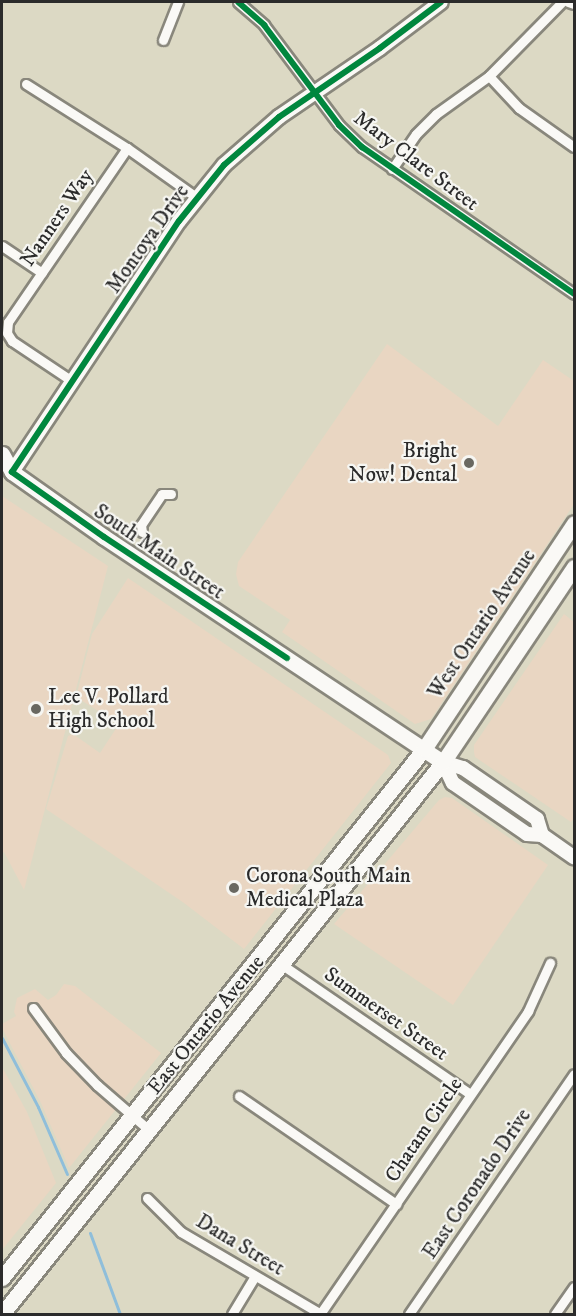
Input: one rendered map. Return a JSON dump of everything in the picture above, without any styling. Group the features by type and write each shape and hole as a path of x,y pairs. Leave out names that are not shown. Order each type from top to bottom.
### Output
{"main road":[{"name":"South Main Street","path":"2,454 7,472 443,762"},
{"name":"West Ontario Avenue","path":"424,749 574,523"},
{"path":"443,762 574,567"},
{"name":"East Ontario Avenue","path":"2,1278 424,749"},
{"name":"East Ontario Avenue","path":"2,1314 443,762"},
{"path":"281,964 276,957 279,947 324,890 342,852"}],"street":[{"path":"163,40 178,2"},
{"name":"Mary Clare Street","path":"238,2 264,25 339,125 362,147 574,294"},
{"name":"Montoya Drive","path":"7,472 72,381 196,197 248,142 441,2"},
{"path":"392,169 416,134 436,114 489,76 562,2"},
{"path":"568,2 574,4"},
{"path":"489,76 519,108 574,147"},
{"path":"26,84 127,148 196,197"},
{"name":"Nanners Way","path":"72,381 12,340 7,333 8,321 127,148"},
{"path":"2,246 42,273"},
{"path":"142,531 141,525 162,494 171,494"},
{"name":"South Main Street","path":"443,762 463,768 537,819 542,835 574,857"},
{"name":"Chatam Circle","path":"320,1314 528,1011 550,963"},
{"name":"Summerset Street","path":"281,964 470,1094"},
{"path":"33,1008 66,1053 131,1116 149,1130"},
{"name":"East Coronado Drive","path":"409,1314 574,1074"},
{"path":"239,1096 396,1204"},
{"name":"Dana Street","path":"147,1198 181,1232 320,1314"},
{"path":"232,1314 255,1276"},
{"path":"555,1314 574,1287"}],"shaded area":[{"path":"387,344 498,426 543,360 574,381 574,504 431,719 415,724 282,632 290,620 239,586 236,574 238,562"},
{"name":"Lee V. Pollard High School","path":"2,496 108,566 24,890 4,852 2,853"},
{"path":"128,578 388,755 391,763 244,949 184,903 46,809 68,736 73,734 100,753 119,724 76,697 92,634"},
{"path":"564,614 574,622 574,818 571,822 475,757 474,752 474,745"},
{"path":"445,797 452,798 548,865 453,1005 334,924 439,800"},
{"path":"64,984 75,986 161,1053 69,1168 41,1103 2,1028 2,1024 16,1016 14,1012 17,998 35,989 48,1000 56,995"},
{"path":"2,1067 27,1112 56,1183 2,1250"}],"waterway":[{"path":"2,1038 38,1107 67,1174"},
{"path":"90,1233 120,1314"}],"cycle path":[{"path":"238,2 264,25 339,125 362,147 574,294"},
{"path":"287,658 104,537 12,472 179,221 224,165 279,117 380,48 441,2"}],"place":[{"name":"Bright Now! Dental","path":"469,463"},
{"name":"Lee V. Pollard High School","path":"36,709"},
{"name":"Corona South Main Medical Plaza","path":"234,888"}]}
